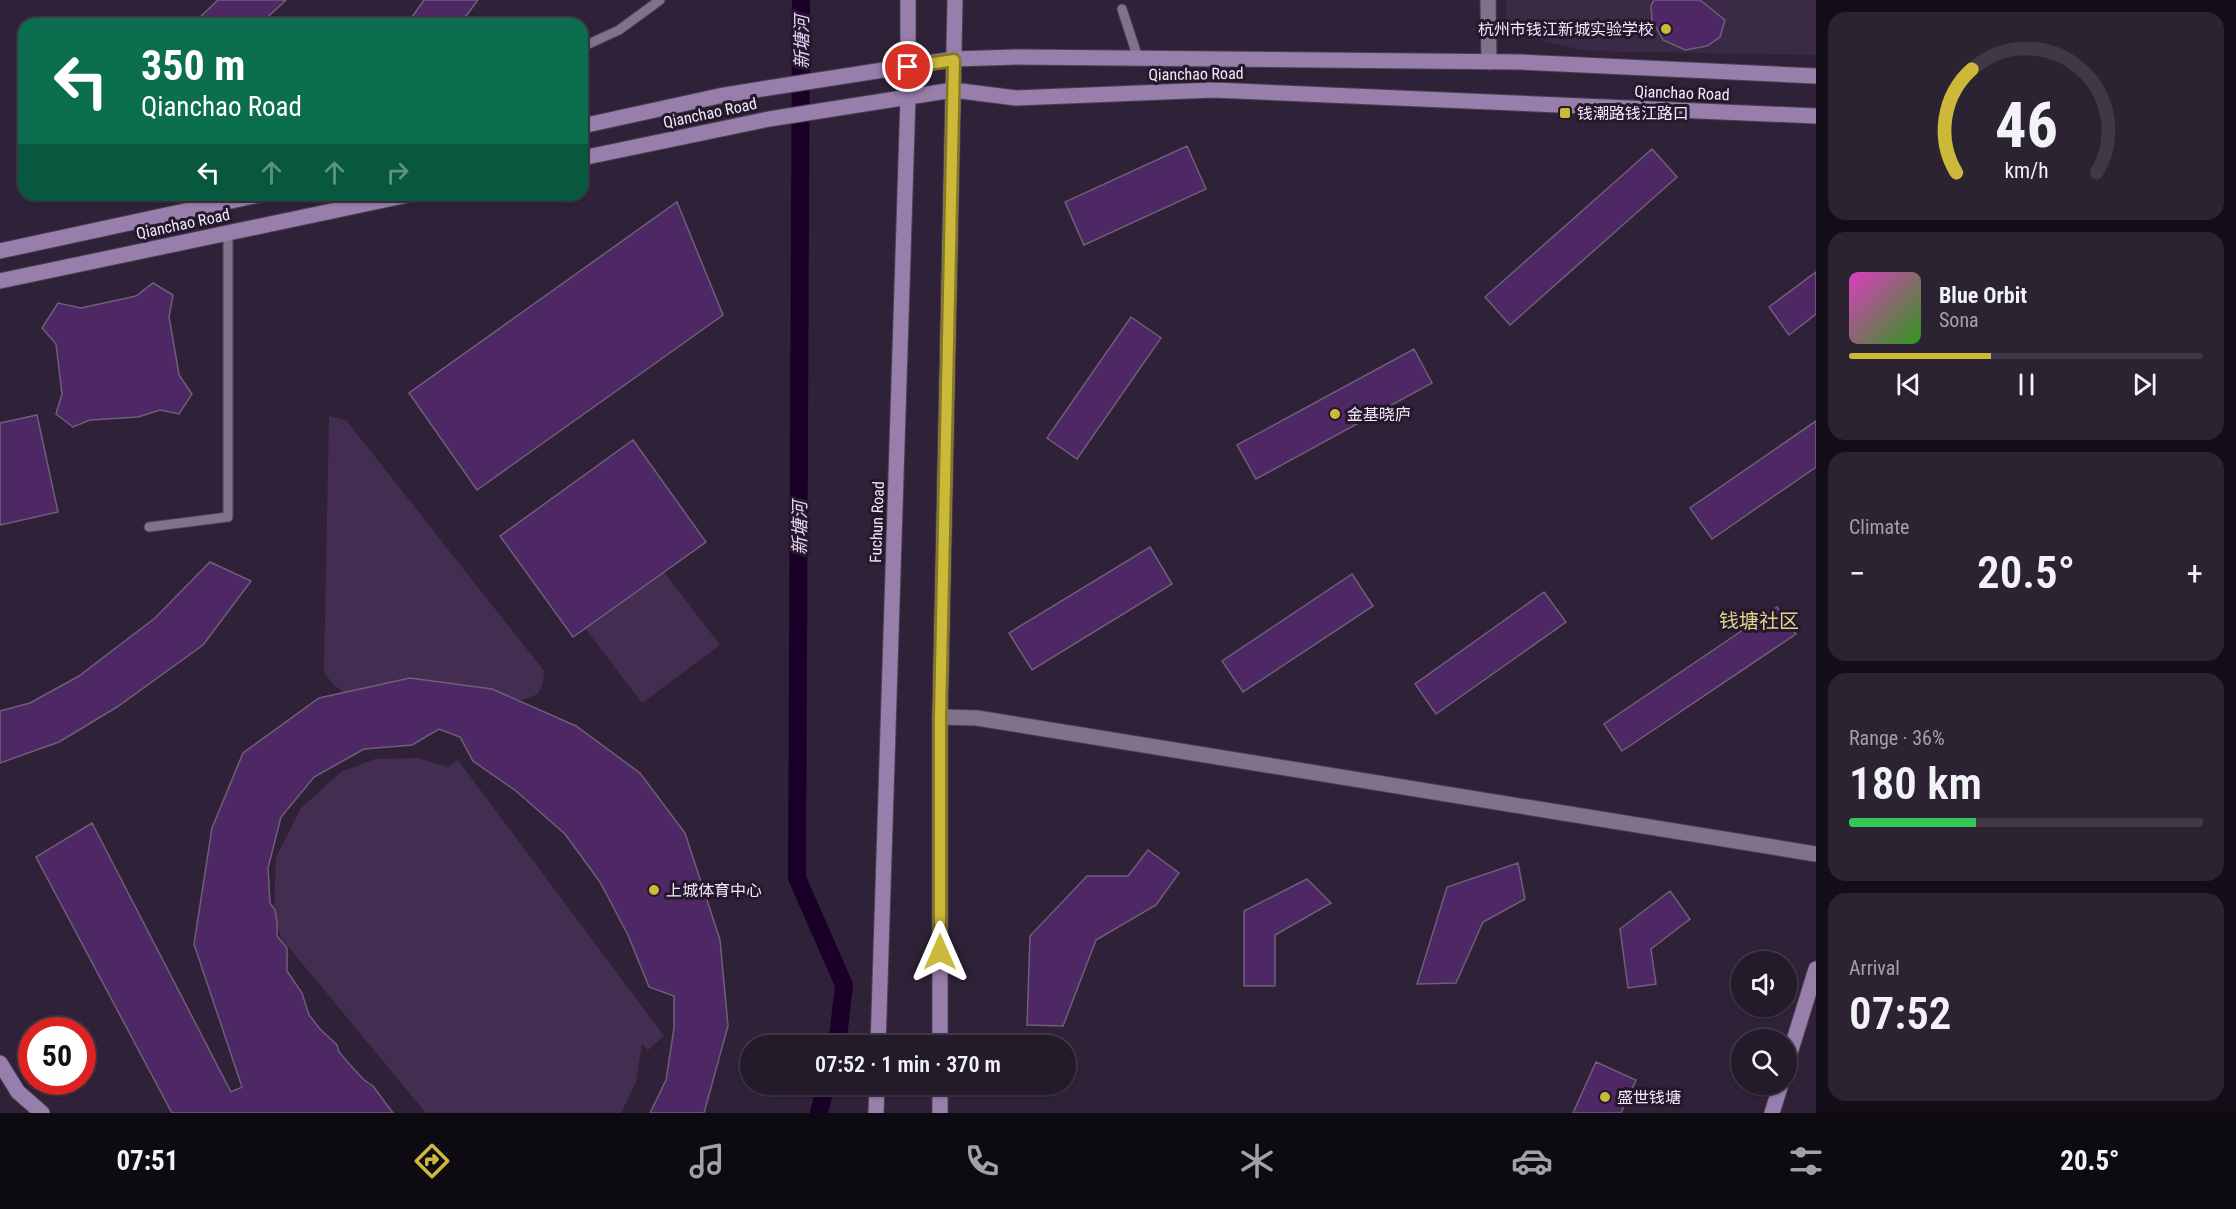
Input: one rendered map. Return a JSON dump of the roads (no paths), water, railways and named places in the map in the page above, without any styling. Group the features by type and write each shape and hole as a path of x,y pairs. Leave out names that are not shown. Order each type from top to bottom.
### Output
{"main road":[{"name":"Fuchun Road","path":"878,1035 908,97 908,0"},
{"path":"940,1035 940,717 955,0"},
{"name":"Qianchao Road","path":"588,125 719,96 768,88 954,60 1017,57 1489,62 1816,75"},
{"name":"Qianchao Road","path":"588,158 769,119 953,90 1016,98 1214,90 1816,116"},
{"name":"Qianchao Road","path":"0,251 231,201"},
{"name":"Qianchao Road","path":"0,281 380,201"},
{"path":"1797,1030 1816,969"},
{"path":"0,1063 18,1092 42,1113"},
{"path":"876,1113 877,1095"},
{"path":"940,1095 940,1113"},
{"path":"1772,1113 1778,1095"}],"street":[{"path":"1488,0 1489,62"},
{"path":"940,717 977,718 1816,854"}],"lane":[{"path":"588,44 619,30 660,0"},
{"path":"1122,9 1138,58"},
{"path":"149,528 228,517 228,233"}],"waterway":[{"name":"新塘河","path":"801,0 797,878 844,985 838,1035"},
{"name":"新塘河","path":"819,1113 823,1095"}],"place":[{"name":"杭州市钱江新城实验学校","path":"1666,29"},
{"name":"钱潮路钱江路口","path":"1565,113"},
{"name":"金基晓庐","path":"1335,414"},
{"name":"上城体育中心","path":"654,890"},
{"name":"盛世钱塘","path":"1605,1097"}],"district":[{"name":"钱塘社区","path":"1759,621"}]}
